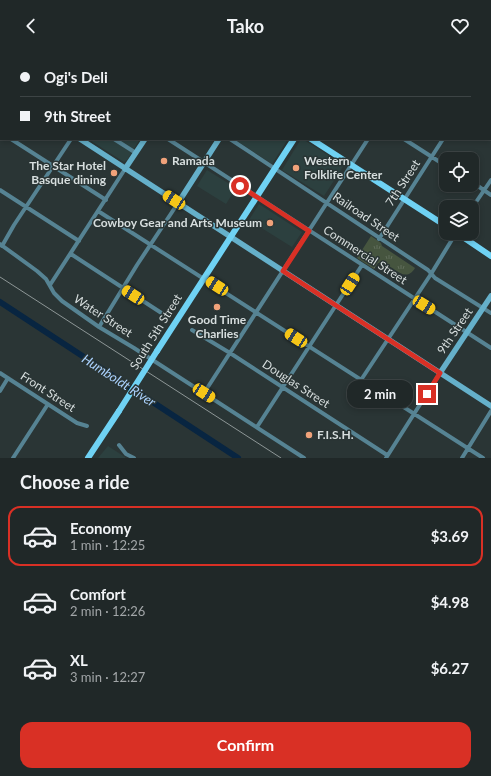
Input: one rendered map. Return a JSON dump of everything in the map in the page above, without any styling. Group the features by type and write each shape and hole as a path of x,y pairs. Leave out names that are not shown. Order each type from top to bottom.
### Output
{"main road":[{"name":"South 5th Street","path":"88,458 293,140"},
{"path":"313,140 439,221"},
{"path":"467,240 491,256"}],"street":[{"path":"13,140 106,200"},
{"path":"1,245 70,140"},
{"path":"82,140 491,406"},
{"path":"116,140 136,153"},
{"path":"50,285 144,140"},
{"name":"Commercial Street","path":"170,140 491,348"},
{"path":"99,327 218,140"},
{"name":"Railroad Street","path":"232,140 491,313"},
{"path":"204,393 367,140"},
{"path":"406,140 439,162"},
{"name":"7th Street","path":"379,238 442,140"},
{"path":"477,200 491,180"},
{"path":"479,187 491,194"},
{"path":"0,190 27,206 79,241"},
{"path":"98,210 414,415 483,458"},
{"path":"361,380 453,240"},
{"name":"Water Street","path":"1,245 37,271 50,285 58,298 99,327 304,458"},
{"path":"71,254 163,314"},
{"path":"257,427 362,265"},
{"name":"9th Street","path":"387,457 491,296"},
{"name":"Douglas Street","path":"192,330 283,387 387,457"},
{"name":"Front Street","path":"0,373 77,423 87,426"},
{"path":"0,391 8,378"},
{"path":"13,458 48,404"},
{"path":"462,458 469,449 491,411"},
{"path":"119,446 126,454 134,458"}],"shaded area":[{"path":"90,140 139,140 127,160 124,162"},
{"path":"236,140 287,140 272,164"},
{"path":"300,140 304,140 344,165 324,196 282,170"},
{"path":"207,170 236,188 226,204 197,186"},
{"path":"259,204 302,232 292,247 249,220"},
{"path":"108,446 125,457 125,458 98,458"}],"green space":[{"path":"371,236 381,243 382,246 415,268 411,273 407,275 402,274 383,263 378,263 374,269 357,258"}],"waterway":[{"name":"Humboldt River","path":"0,302 238,458"}],"railway":[{"path":"0,277 281,458"}],"place":[{"name":"Ramada","path":"164,161"},
{"name":"Western Folklife Center","path":"296,168"},
{"name":"The Star Hotel Basque dining","path":"114,173"},
{"name":"Cowboy Gear and Arts Museum","path":"270,223"},
{"name":"Good Time Charlies","path":"217,307"},
{"name":"F.I.S.H.","path":"309,435"}],"route":[{"path":"240,186 309,231 283,271 440,373 427,394"}]}
